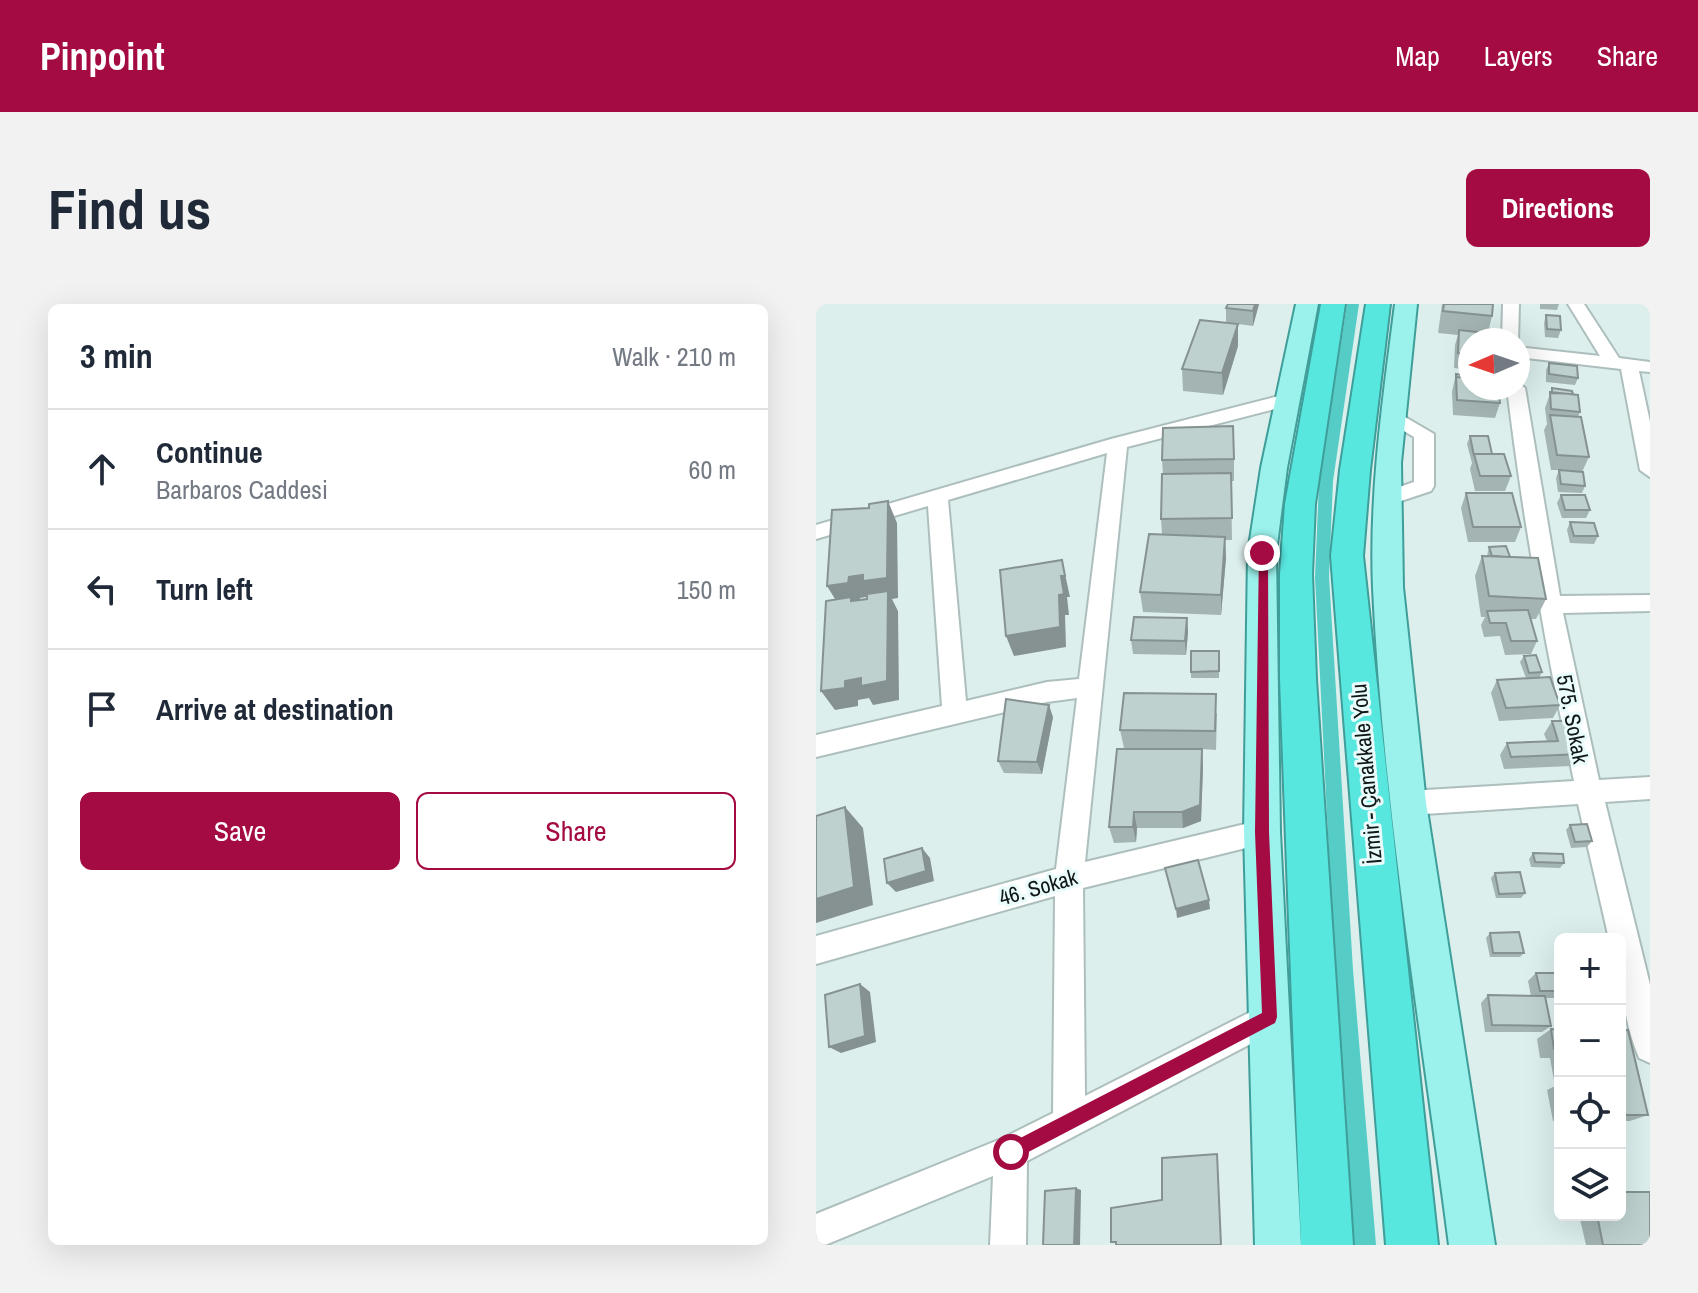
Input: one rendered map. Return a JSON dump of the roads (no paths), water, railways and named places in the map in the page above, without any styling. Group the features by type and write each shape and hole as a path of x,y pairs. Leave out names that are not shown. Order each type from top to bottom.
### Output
{"highway":[{"path":"1327,1245 1298,679 1296,574 1300,504 1333,304"},
{"name":"İzmir - Çanakkale Yolu","path":"1378,304 1355,470 1347,556 1412,1245"}],"main road":[{"path":"1278,1245 1262,832 1262,553 1287,400 1307,304"},
{"path":"1406,304 1388,463 1388,587 1409,803 1472,1245"}],"street":[{"path":"1511,304 1511,328"},
{"path":"1576,304 1621,363 1650,470"},
{"path":"1530,353 1650,367"},
{"path":"816,532 1118,443 1287,400"},
{"name":"575. Sokak","path":"1517,400 1529,501 1550,605 1588,790 1650,1047"},
{"path":"1069,1123 1069,878 1118,443"},
{"path":"938,498 955,713"},
{"path":"1550,605 1650,603"},
{"path":"816,746 1047,692 1091,687"},
{"path":"1409,803 1650,788"},
{"name":"46. Sokak","path":"816,950 1069,878 1262,832"},
{"path":"816,1231 1011,1152 1270,1017"},
{"path":"1008,1245 1011,1152"}]}
